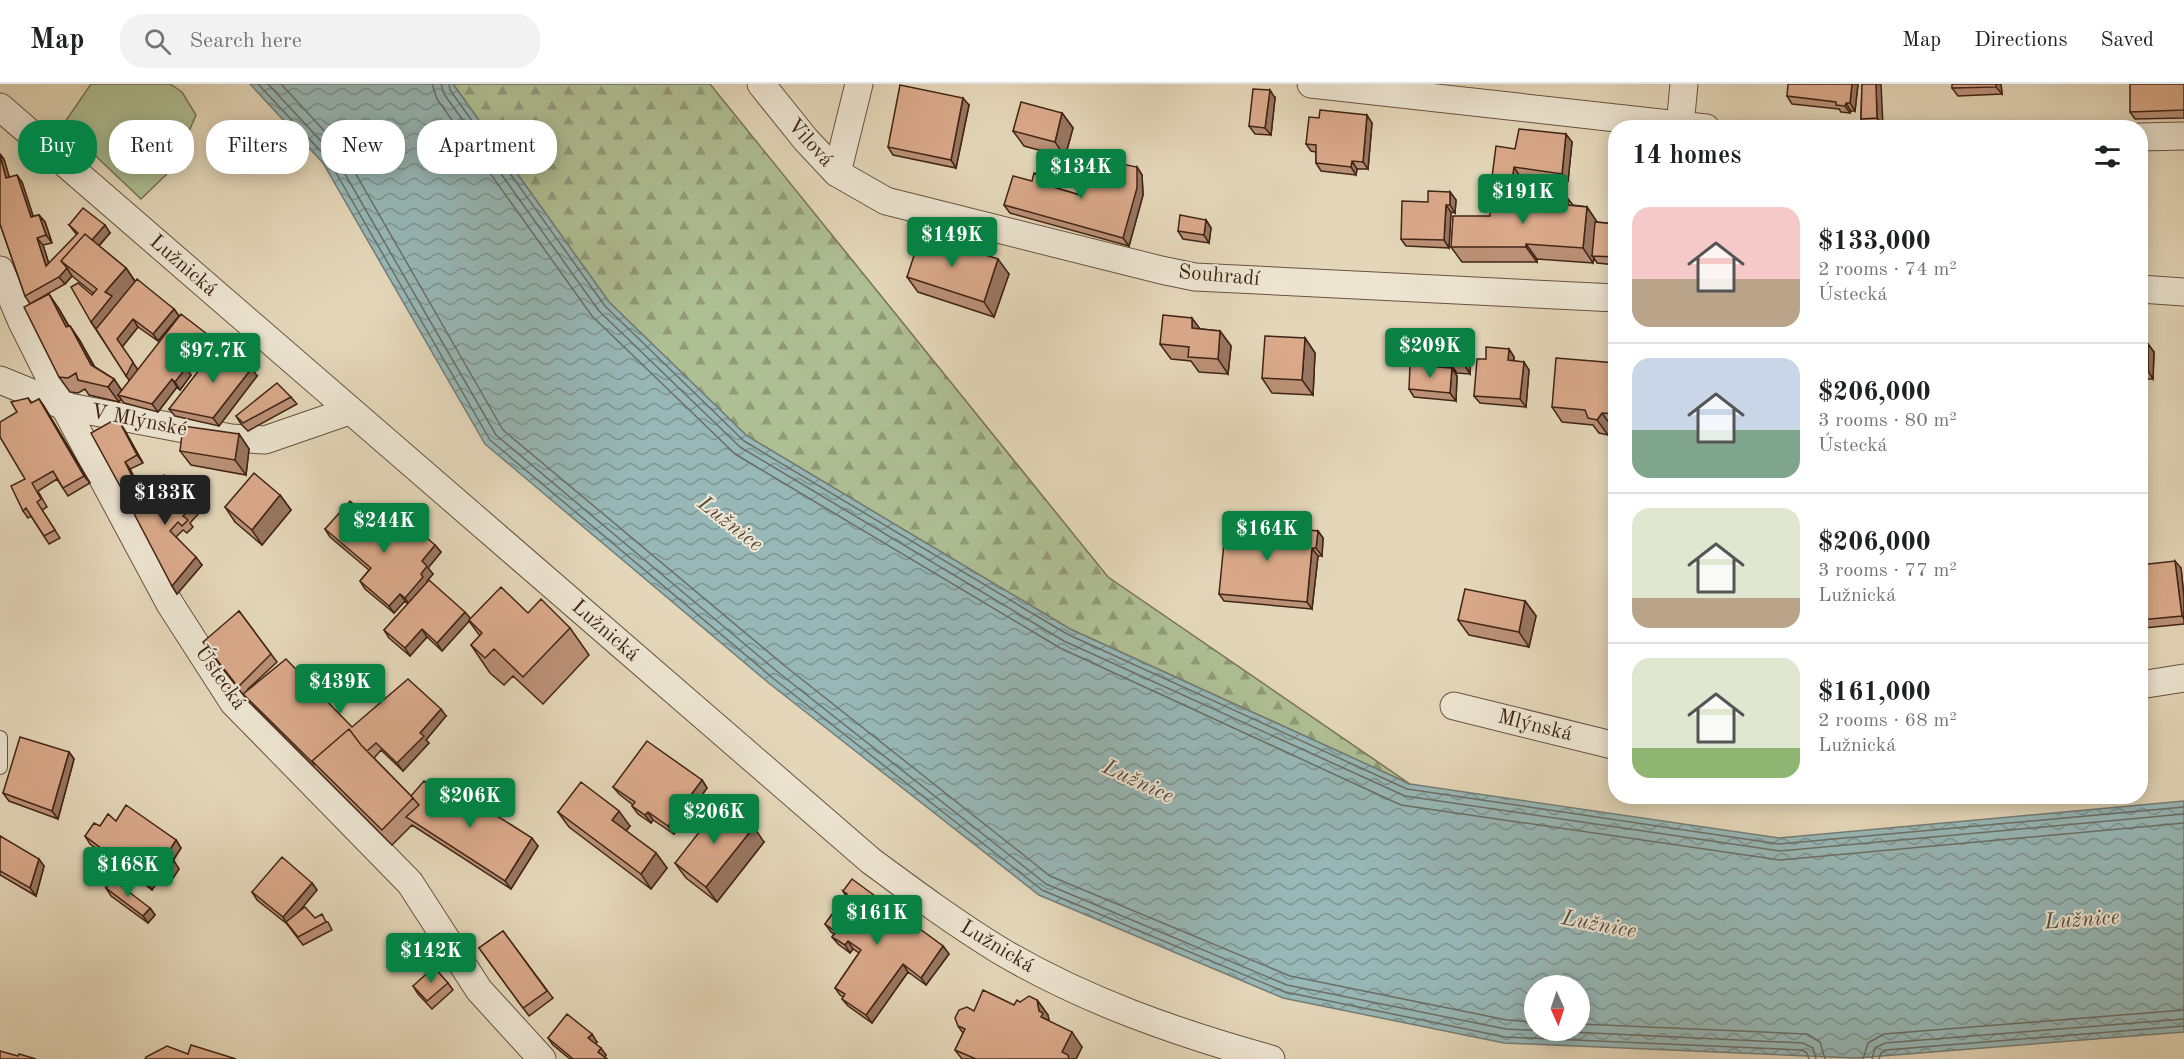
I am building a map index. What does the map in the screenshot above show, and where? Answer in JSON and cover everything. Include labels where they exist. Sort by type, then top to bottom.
[{"type":"street","name":"Vilová","points":[[760,84],[806,140],[837,173]]},
{"type":"street","points":[[837,173],[859,84]]},
{"type":"street","points":[[1311,84],[1631,120]]},
{"type":"street","points":[[1684,84],[1692,120]]},
{"type":"street","name":"Lužnická","points":[[0,107],[871,861],[957,923],[1036,971],[1089,996],[1216,1043],[1271,1059]]},
{"type":"street","points":[[2148,137],[2184,135]]},
{"type":"street","name":"Souhradí","points":[[837,173],[886,201],[1195,277],[1608,298]]},
{"type":"street","name":"Ústecká","points":[[0,270],[22,322],[64,406],[170,604],[233,702],[410,883],[479,990],[542,1059]]},
{"type":"street","points":[[2148,290],[2184,292]]},
{"type":"street","name":"V Mlýnské","points":[[0,380],[64,406],[231,438],[265,440],[349,411]]},
{"type":"street","points":[[2148,684],[2184,678]]},
{"type":"street","name":"Mlýnská","points":[[1454,706],[1608,744]]},
{"type":"lane","points":[[0,738],[0,767]]},
{"type":"green space","points":[[91,84],[170,84],[182,92],[196,115],[194,120],[109,120],[109,169],[97,157],[97,120],[66,120]]},
{"type":"green space","points":[[453,84],[710,84],[1108,577],[1410,784],[1070,629],[747,436],[609,302],[517,174],[557,174],[557,120],[479,120]]},
{"type":"green space","points":[[115,174],[167,174],[141,199]]},
{"type":"water","name":"Lužnice","points":[[250,84],[453,84],[479,120],[417,120],[417,174],[517,174],[609,302],[747,436],[1070,629],[1410,784],[1779,838],[2184,801],[2184,1032],[1856,1058],[1504,1043],[1283,998],[1039,895],[770,684],[485,444],[329,174],[405,174],[405,120],[321,120],[321,161],[309,148],[309,120],[283,120]]},
{"type":"building","points":[[1788,84],[1852,84],[1850,103],[1846,103],[1845,106],[1836,105],[1836,102],[1787,96]]},
{"type":"building","points":[[1862,84],[1876,84],[1877,118],[1861,119]]},
{"type":"building","points":[[1952,84],[1996,84],[1996,87],[1952,88]]},
{"type":"building","points":[[2130,84],[2184,84],[2184,110],[2130,112]]},
{"type":"building","points":[[900,85],[963,98],[951,160],[888,147]]},
{"type":"building","points":[[1253,89],[1270,90],[1265,128],[1249,126]]},
{"type":"building","points":[[1021,102],[1062,113],[1055,142],[1013,131]]},
{"type":"building","points":[[1320,110],[1367,115],[1363,162],[1352,161],[1351,167],[1316,163],[1316,145],[1306,144],[1309,117],[1319,118]]},
{"type":"building","points":[[1519,129],[1566,134],[1562,174],[1514,167],[1512,180],[1492,177],[1496,146],[1515,149]]},
{"type":"building","points":[[0,156],[6,178],[17,175],[31,217],[39,215],[46,235],[37,238],[46,266],[78,233],[69,225],[83,208],[105,225],[92,240],[85,234],[61,261],[67,268],[59,277],[25,296],[0,224]]},
{"type":"building","points":[[1116,163],[1137,167],[1137,188],[1123,238],[1004,205],[1013,176],[1032,181],[1034,173],[1048,178],[1046,185],[1080,195],[1086,173],[1111,180]]},
{"type":"building","points":[[1428,191],[1450,192],[1450,205],[1446,205],[1444,240],[1401,239],[1402,201],[1428,202]]},
{"type":"building","points":[[1490,193],[1509,194],[1508,209],[1530,209],[1531,196],[1568,199],[1568,205],[1587,207],[1583,248],[1526,244],[1526,247],[1451,247],[1453,216],[1490,216]]},
{"type":"building","points":[[1180,215],[1206,220],[1204,235],[1178,231]]},
{"type":"building","points":[[1595,222],[1608,223],[1608,257],[1592,256]]},
{"type":"building","points":[[85,234],[126,268],[105,292],[112,296],[91,322],[71,287],[78,283],[92,295],[97,289],[61,261]]},
{"type":"building","points":[[921,234],[998,259],[984,302],[907,277]]},
{"type":"building","points":[[137,279],[174,309],[153,334],[133,319],[117,339],[133,362],[126,376],[96,329]]},
{"type":"building","points":[[49,294],[66,327],[70,326],[91,365],[114,379],[108,387],[78,380],[76,373],[68,378],[59,377],[24,307]]},
{"type":"building","points":[[181,314],[207,334],[203,338],[207,341],[196,356],[192,353],[182,365],[186,368],[175,382],[172,379],[152,404],[118,395]]},
{"type":"building","points":[[1163,315],[1192,318],[1192,328],[1220,331],[1218,359],[1188,357],[1189,347],[1160,344]]},
{"type":"building","points":[[1265,336],[1305,338],[1302,380],[1262,378]]},
{"type":"building","points":[[220,343],[252,368],[213,418],[169,409]]},
{"type":"building","points":[[1453,343],[1466,344],[1465,366],[1452,366]]},
{"type":"building","points":[[1486,347],[1509,349],[1508,360],[1524,362],[1520,399],[1474,396],[1477,359],[1486,359]]},
{"type":"building","points":[[1556,358],[1608,362],[1608,413],[1602,413],[1597,420],[1588,418],[1585,410],[1552,407]]},
{"type":"building","points":[[1410,365],[1452,368],[1450,393],[1409,389]]},
{"type":"building","points":[[277,383],[291,397],[243,423],[236,416]]},
{"type":"building","points":[[28,398],[31,403],[39,399],[84,476],[63,488],[53,471],[32,483],[41,499],[37,502],[55,530],[44,536],[26,508],[23,511],[11,486],[25,479],[0,437],[0,422],[17,412],[11,402]]},
{"type":"building","points":[[114,420],[119,421],[137,455],[125,462],[139,490],[126,497],[91,433]]},
{"type":"building","points":[[183,426],[239,434],[235,460],[180,451]]},
{"type":"building","points":[[254,473],[280,495],[252,530],[225,507]]},
{"type":"building","points":[[164,475],[194,505],[183,516],[188,520],[182,526],[178,522],[170,531],[196,557],[172,586],[130,506]]},
{"type":"building","points":[[350,501],[364,514],[359,521],[386,545],[407,520],[435,545],[422,561],[427,566],[421,574],[423,577],[405,598],[400,594],[389,606],[360,581],[371,568],[325,529]]},
{"type":"building","points":[[1226,522],[1318,531],[1316,548],[1312,548],[1307,602],[1219,594]]},
{"type":"building","points":[[2175,561],[2182,616],[2148,619],[2148,564]]},
{"type":"building","points":[[429,580],[465,612],[437,643],[422,629],[405,648],[384,630]]},
{"type":"building","points":[[501,587],[528,613],[541,599],[570,628],[523,677],[494,649],[485,658],[471,645],[482,633],[469,620]]},
{"type":"building","points":[[1465,589],[1525,601],[1519,632],[1458,620]]},
{"type":"building","points":[[239,611],[271,654],[238,687],[203,642]]},
{"type":"building","points":[[286,659],[352,727],[408,679],[441,709],[420,733],[424,736],[397,763],[376,743],[367,751],[349,729],[312,761],[315,765],[243,694]]},
{"type":"building","points":[[349,729],[361,745],[413,798],[382,830],[312,761]]},
{"type":"building","points":[[20,737],[69,752],[52,811],[3,793]]},
{"type":"building","points":[[647,741],[702,780],[668,826],[648,812],[645,815],[632,806],[635,802],[613,787]]},
{"type":"building","points":[[424,781],[453,799],[458,791],[532,838],[505,881],[406,817],[419,805],[411,796]]},
{"type":"building","points":[[581,782],[619,811],[612,820],[656,853],[641,874],[558,812]]},
{"type":"building","points":[[722,803],[754,827],[706,887],[675,863]]},
{"type":"building","points":[[126,805],[176,840],[166,856],[174,861],[165,873],[157,868],[147,883],[85,836],[94,823],[100,826],[108,814],[116,821]]},
{"type":"building","points":[[0,836],[39,859],[30,888],[0,871]]},
{"type":"building","points":[[282,857],[312,883],[283,917],[252,892]]},
{"type":"building","points":[[112,879],[150,908],[143,916],[106,888]]},
{"type":"building","points":[[852,879],[943,946],[921,978],[903,964],[866,1015],[842,999],[845,994],[835,988],[861,950],[848,941],[845,945],[832,937],[836,932],[825,924],[847,894],[843,891]]},
{"type":"building","points":[[305,907],[315,918],[322,914],[326,922],[298,937],[286,922]]},
{"type":"building","points":[[503,931],[547,991],[523,1008],[479,948]]},
{"type":"building","points":[[434,967],[448,983],[427,1001],[413,986]]},
{"type":"building","points":[[983,990],[1014,1005],[1017,1000],[1020,1002],[1029,996],[1037,1000],[1039,1011],[1043,1013],[1041,1017],[1072,1032],[1062,1052],[1068,1055],[1069,1059],[976,1059],[955,1050],[965,1029],[958,1026],[955,1018],[959,1010],[967,1007],[974,1011]]},
{"type":"building","points":[[567,1014],[592,1034],[588,1038],[601,1048],[598,1052],[607,1059],[571,1059],[548,1038]]},
{"type":"building","points":[[191,1045],[236,1059],[145,1059],[167,1046],[188,1054]]},
{"type":"building","points":[[0,1051],[18,1056],[19,1054],[36,1059],[0,1059]]}]
